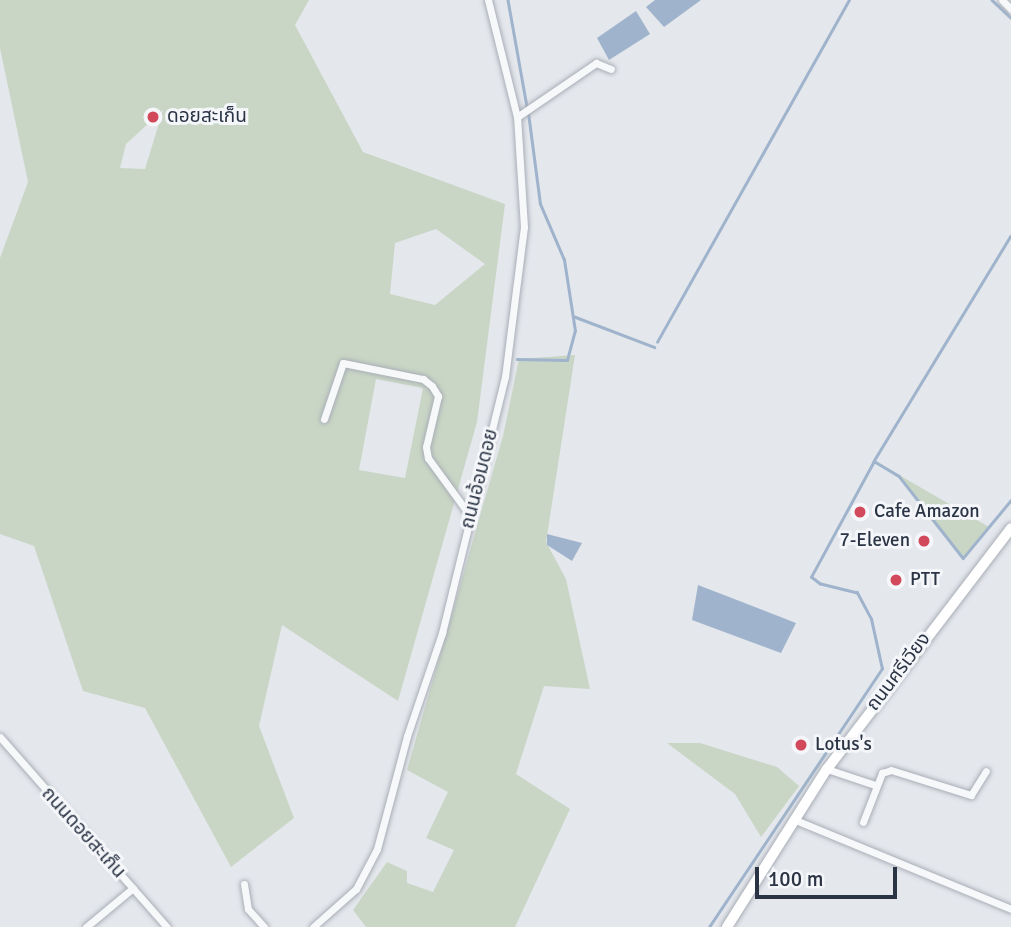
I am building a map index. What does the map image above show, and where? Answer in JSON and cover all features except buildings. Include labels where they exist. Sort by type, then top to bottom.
[{"type":"main road","name":"ถนนศรีเวียง","points":[[727,927],[793,818],[1011,528]]},
{"type":"street","name":"ถนนอ้อมดอย","points":[[313,927],[356,889],[377,849],[407,736],[442,633],[506,377],[522,240],[517,117],[488,0]]},
{"type":"street","points":[[1002,0],[1011,9]]},
{"type":"street","points":[[517,117],[596,63],[611,69]]},
{"type":"street","points":[[324,419],[343,363],[422,379],[432,386],[438,396],[426,446],[428,457],[471,517]]},
{"type":"street","name":"ถนนดอยสะเก็น","points":[[0,737],[167,927]]},
{"type":"street","points":[[828,769],[875,785]]},
{"type":"street","points":[[863,822],[875,785],[882,773],[891,770],[971,795],[986,771]]},
{"type":"street","points":[[793,818],[1011,909]]},
{"type":"street","points":[[244,884],[248,909],[264,927]]},
{"type":"street","points":[[86,927],[133,888]]},
{"type":"green space","points":[[0,0],[309,0],[295,25],[363,152],[505,204],[477,422],[398,701],[282,625],[259,726],[294,818],[231,867],[145,708],[83,691],[34,546],[0,534],[0,258],[28,182],[0,48]],"holes":[[[163,110],[145,169],[120,168],[126,144]],[[436,229],[485,264],[435,305],[390,294],[395,243]],[[376,379],[423,388],[405,478],[359,470]]]},
{"type":"green space","points":[[575,355],[546,542],[566,579],[590,689],[544,686],[516,774],[570,809],[515,927],[366,927],[353,910],[387,862],[407,871],[407,883],[433,892],[454,850],[426,838],[448,792],[407,770],[503,436],[519,359]]},
{"type":"green space","points":[[899,475],[989,527],[963,558],[934,524]]},
{"type":"green space","points":[[667,743],[700,743],[777,767],[799,786],[761,837],[735,794]]},
{"type":"water","points":[[655,0],[701,0],[664,27],[646,7]]},
{"type":"water","points":[[636,11],[650,34],[609,60],[597,38]]},
{"type":"water","points":[[547,534],[582,543],[572,561],[547,545]]},
{"type":"water","points":[[698,585],[796,623],[781,653],[692,620]]},
{"type":"waterway","points":[[508,0],[527,107]]},
{"type":"waterway","points":[[657,342],[849,0]]},
{"type":"waterway","points":[[992,0],[1011,18]]},
{"type":"waterway","points":[[517,359],[567,360],[575,331],[564,260],[540,204],[528,113]]},
{"type":"waterway","points":[[1011,236],[874,461],[899,476],[963,558],[1011,500]]},
{"type":"waterway","points":[[573,316],[654,347]]},
{"type":"waterway","points":[[709,927],[882,669],[871,619],[857,593],[820,584],[811,577],[874,461]]},
{"type":"place","name":"ดอยสะเก็น","points":[[153,117]]},
{"type":"place","name":"Cafe Amazon","points":[[860,512]]},
{"type":"place","name":"7-Eleven","points":[[924,541]]},
{"type":"place","name":"PTT","points":[[896,580]]},
{"type":"place","name":"Lotus's","points":[[801,745]]}]
